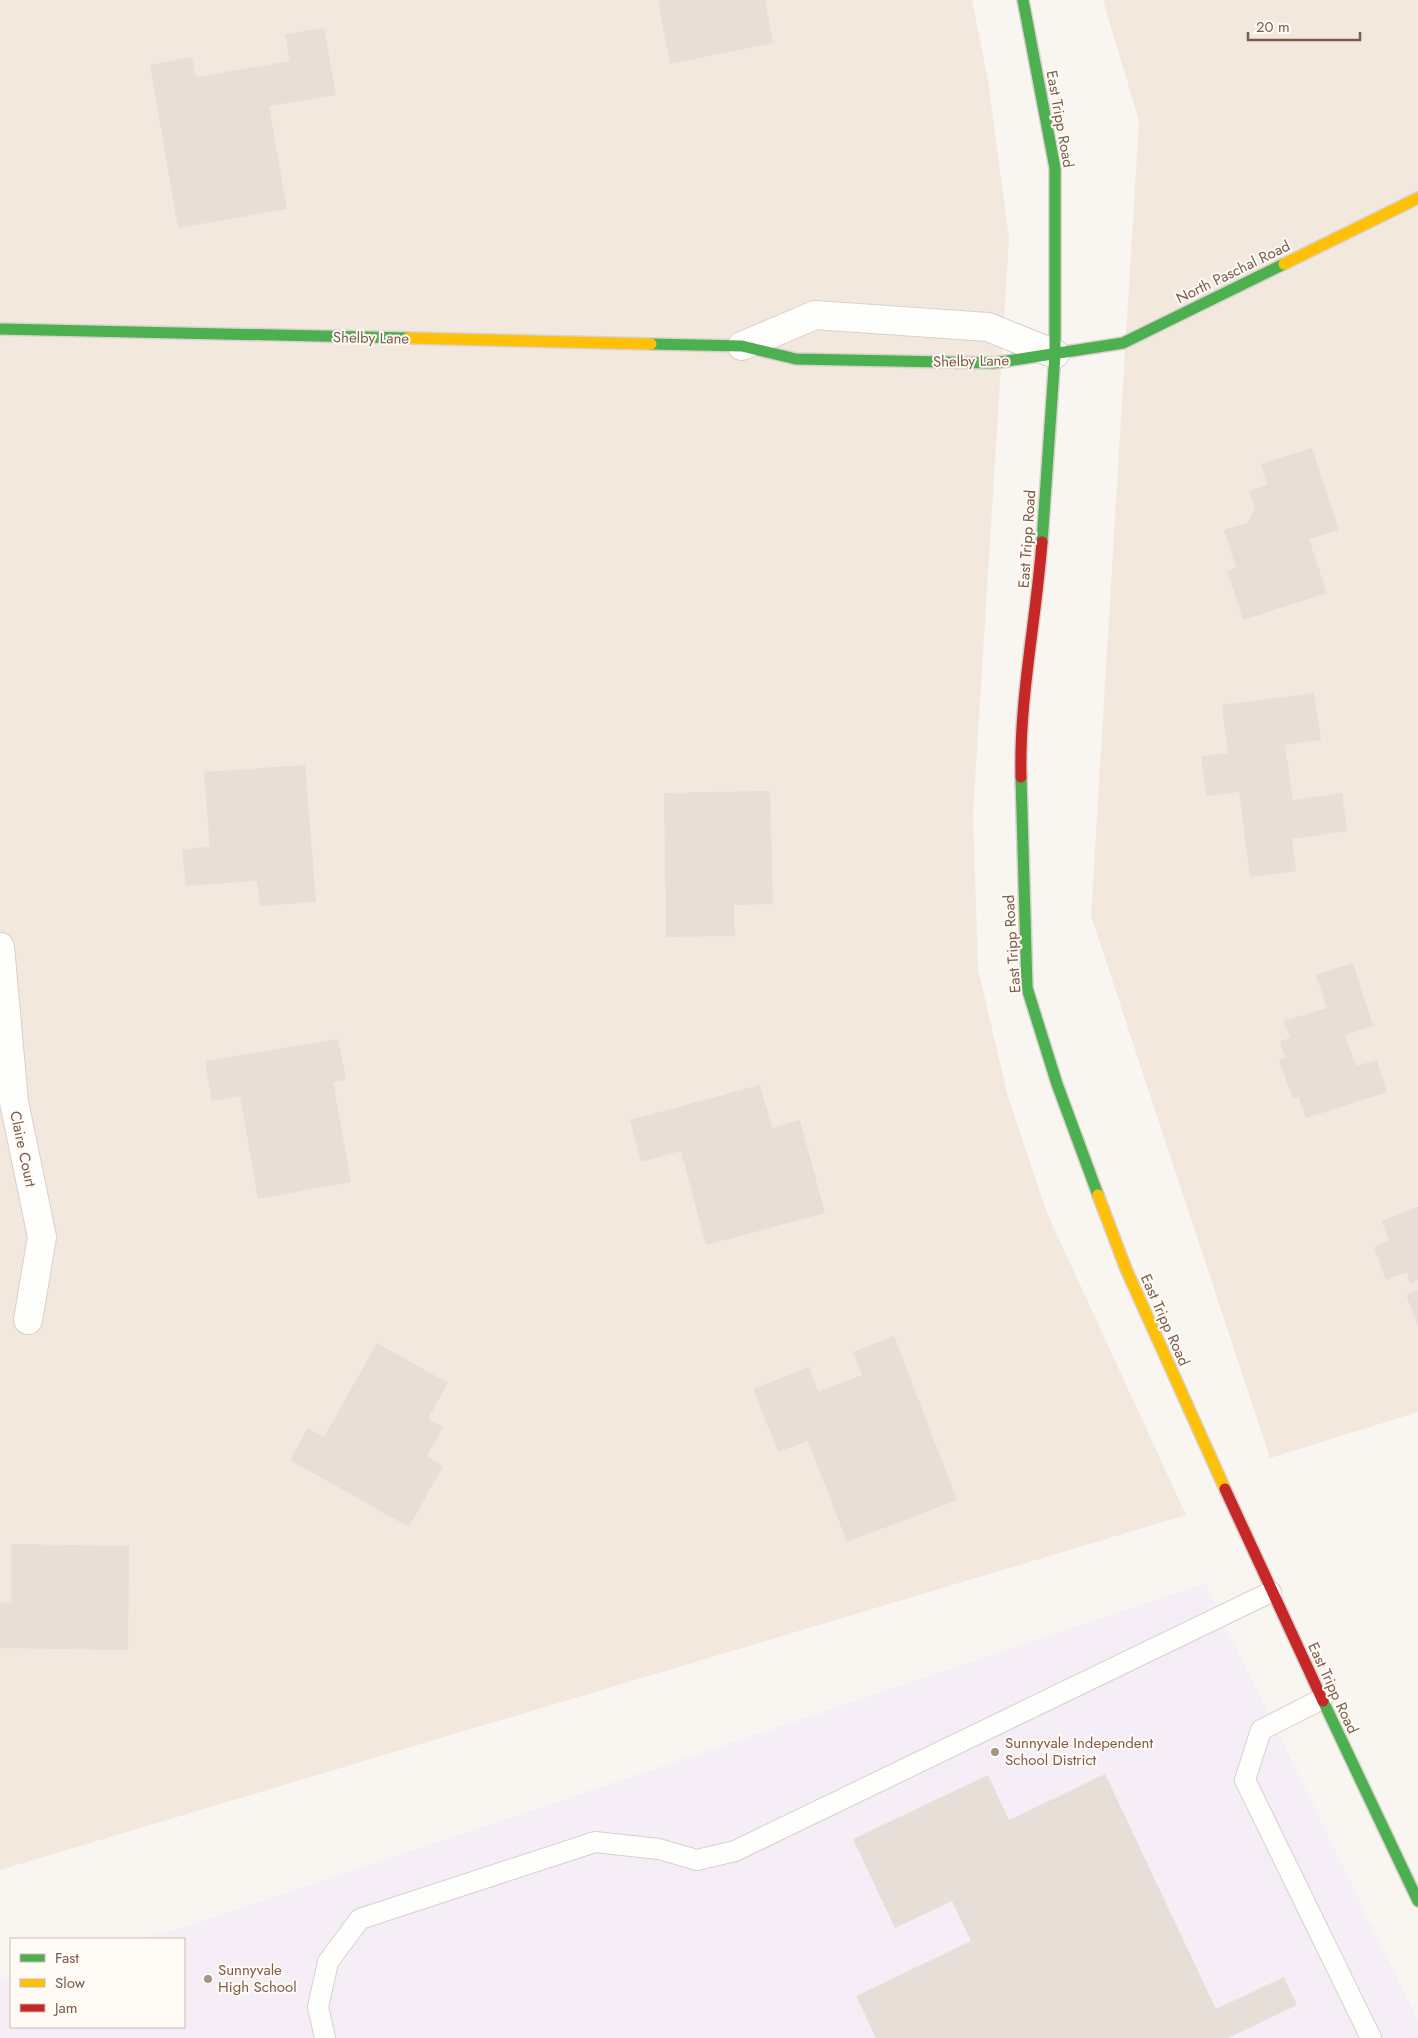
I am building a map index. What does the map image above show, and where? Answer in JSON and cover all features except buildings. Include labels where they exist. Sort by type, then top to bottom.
[{"type":"street","name":"East Tripp Road","points":[[1023,0],[1055,168],[1055,354],[1039,579],[1020,736],[1027,988],[1057,1084],[1126,1268],[1271,1592],[1418,1900]]},
{"type":"street","name":"North Paschal Road","points":[[1055,354],[1122,342],[1418,198]]},
{"type":"street","name":"Shelby Lane","points":[[742,346],[815,316],[988,326],[1055,354]]},
{"type":"street","name":"Shelby Lane","points":[[0,329],[742,346],[806,360],[994,363],[1055,354]]},
{"type":"street","name":"Claire Court","points":[[0,947],[14,1102],[42,1237],[28,1320]]},
{"type":"lane","points":[[325,2038],[318,2007],[328,1962],[360,1919],[595,1842],[659,1849],[697,1860],[735,1851],[1271,1592]]},
{"type":"lane","points":[[1322,1699],[1261,1730],[1245,1780],[1371,2038]]},
{"type":"shaded area","points":[[0,0],[972,0],[988,80],[1009,239],[973,813],[978,969],[1008,1097],[1047,1213],[1186,1515],[0,1870]]},
{"type":"shaded area","points":[[1103,0],[1418,0],[1418,1412],[1270,1458],[1091,916],[1139,121]]},
{"type":"shaded area","name":"Sunnyvale Independent School District","points":[[1205,1583],[1418,2020],[1418,2038],[0,2038],[0,1981],[10,1977],[10,2028],[185,2028],[185,1938],[144,1938],[200,1922]]},
{"type":"traffic: fast","points":[[1023,0],[1055,168],[1055,354],[1042,542]]},
{"type":"traffic: fast","points":[[651,344],[742,346],[796,359],[994,363],[1123,343],[1284,264]]},
{"type":"traffic: fast","points":[[0,329],[408,338]]},
{"type":"traffic: fast","points":[[1021,777],[1027,988],[1057,1084],[1098,1195]]},
{"type":"traffic: fast","points":[[1323,1701],[1418,1901]]},
{"type":"traffic: slow","points":[[1284,264],[1418,198]]},
{"type":"traffic: slow","points":[[408,338],[651,344]]},
{"type":"traffic: slow","points":[[1098,1195],[1126,1269],[1225,1489]]},
{"type":"traffic: jam","points":[[1021,777],[1025,689],[1042,542]]},
{"type":"traffic: jam","points":[[1225,1489],[1323,1701]]},
{"type":"place","name":"Sunnyvale Independent School District","points":[[995,1752]]},
{"type":"place","name":"Sunnyvale High School","points":[[208,1979]]}]
